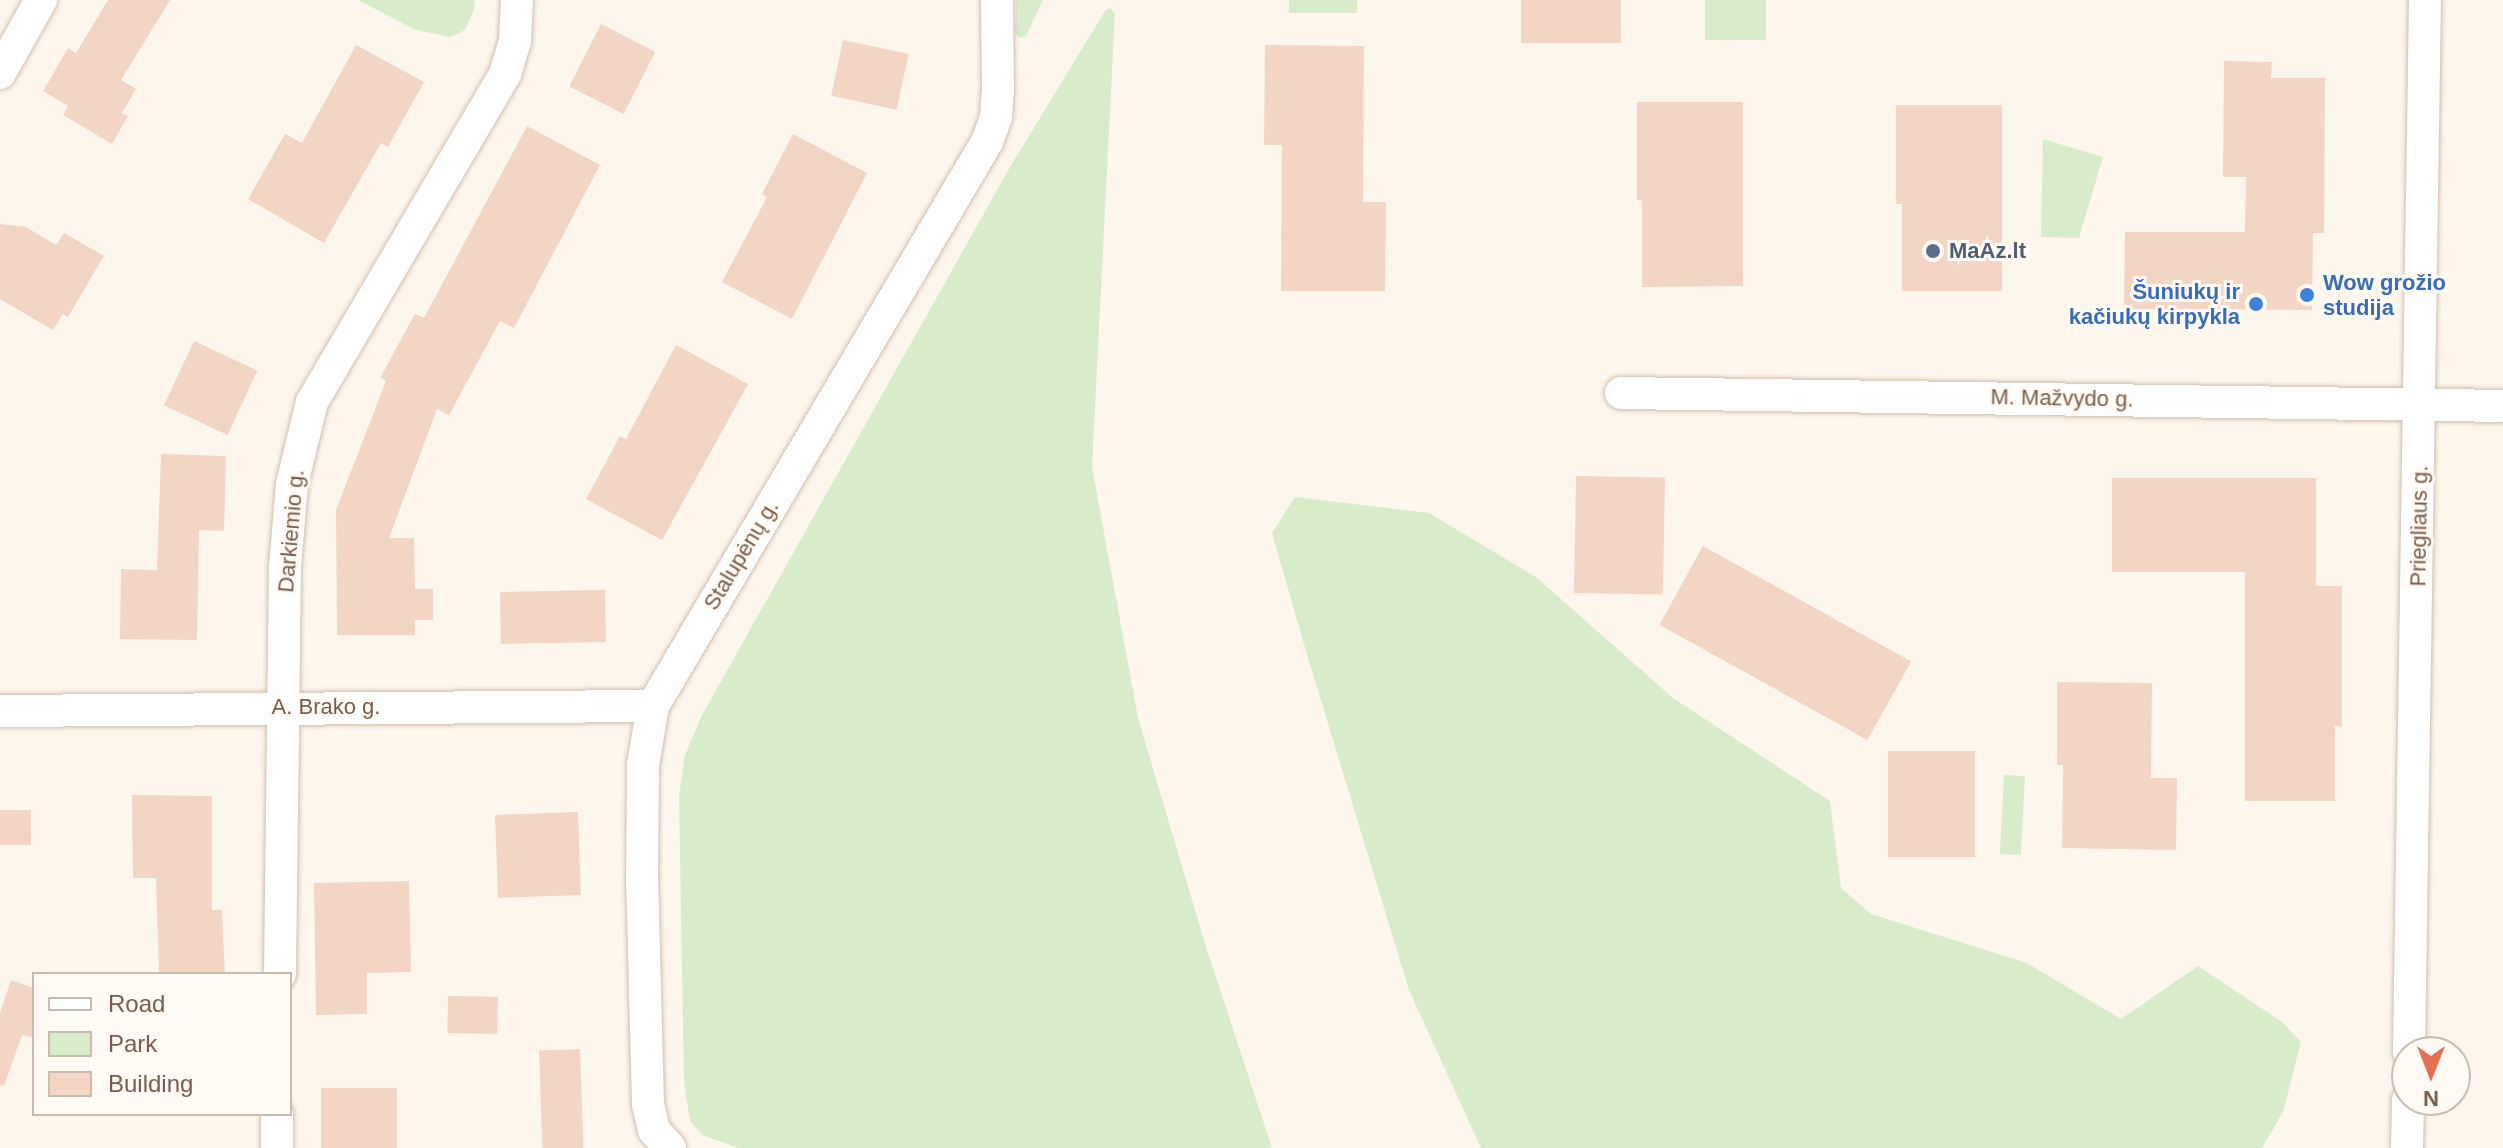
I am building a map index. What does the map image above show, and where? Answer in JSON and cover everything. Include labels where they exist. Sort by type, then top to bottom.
[{"type":"street","points":[[0,73],[41,0]]},
{"type":"street","name":"Darkiemio g.","points":[[280,972],[285,567],[292,484],[312,402],[505,74],[515,41],[517,0]]},
{"type":"street","name":"Stalupėnų g.","points":[[670,1148],[654,1130],[648,1104],[642,795],[643,765],[653,706],[987,142],[996,117],[998,91],[997,0]]},
{"type":"street","name":"Priegliaus g.","points":[[2409,1036],[2425,0]]},
{"type":"street","name":"M. Mažvydo g.","points":[[1621,393],[2503,406]]},
{"type":"street","name":"A. Brako g.","points":[[0,711],[653,706]]},
{"type":"street","points":[[277,1116],[277,1148]]},
{"type":"street","points":[[2407,1148],[2408,1116]]},
{"type":"green space","points":[[358,0],[474,0],[475,7],[465,30],[450,37],[416,30]]},
{"type":"green space","points":[[1016,0],[1043,0],[1026,36],[1019,38],[1015,32]]},
{"type":"green space","points":[[1289,0],[1357,0],[1357,13],[1289,13]]},
{"type":"green space","points":[[1705,0],[1766,0],[1766,40],[1705,40]]},
{"type":"green space","points":[[1110,8],[1115,13],[1092,467],[1138,718],[1206,947],[1272,1148],[739,1148],[702,1135],[690,1121],[684,1082],[679,796],[685,755],[701,717],[1010,167],[1105,11]]},
{"type":"green space","points":[[2043,139],[2103,157],[2079,238],[2041,237]]},
{"type":"green space","points":[[1295,497],[1429,513],[1536,577],[1673,698],[1830,801],[1841,888],[1871,914],[2027,963],[2121,1019],[2198,966],[2282,1022],[2301,1042],[2283,1112],[2262,1148],[1481,1148],[1409,990],[1272,533]]},
{"type":"green space","points":[[2004,775],[2025,776],[2021,855],[2000,854]]},
{"type":"building","points":[[108,0],[170,0],[121,80],[136,89],[122,113],[128,116],[112,144],[63,115],[68,106],[43,91],[68,48],[76,53]]},
{"type":"building","points":[[1521,0],[1621,0],[1621,43],[1521,43]]},
{"type":"building","points":[[601,24],[655,52],[624,114],[569,86]]},
{"type":"building","points":[[843,40],[909,54],[897,110],[831,96]]},
{"type":"building","points":[[356,45],[424,82],[388,147],[381,143],[324,243],[248,199],[285,134],[302,143]]},
{"type":"building","points":[[1265,45],[1364,46],[1363,202],[1386,202],[1385,291],[1281,291],[1282,145],[1264,145]]},
{"type":"building","points":[[2224,61],[2272,62],[2271,78],[2325,78],[2324,233],[2313,233],[2312,310],[2124,309],[2125,232],[2245,232],[2246,177],[2223,177]]},
{"type":"building","points":[[1637,102],[1743,102],[1743,286],[1642,287],[1642,200],[1637,200]]},
{"type":"building","points":[[1896,105],[2002,105],[2002,291],[1902,291],[1902,204],[1896,204]]},
{"type":"building","points":[[527,126],[600,165],[514,328],[500,321],[449,415],[437,409],[389,538],[414,538],[415,589],[433,589],[433,620],[415,620],[415,635],[337,635],[336,510],[386,381],[380,378],[415,314],[424,318]]},
{"type":"building","points":[[793,134],[867,173],[792,319],[722,282],[767,197],[762,194]]},
{"type":"building","points":[[0,224],[26,227],[56,245],[64,233],[104,256],[68,317],[63,314],[53,330],[0,299]]},
{"type":"building","points":[[194,341],[257,371],[227,435],[164,405]]},
{"type":"building","points":[[676,345],[748,384],[662,540],[586,499],[620,436],[626,439]]},
{"type":"building","points":[[161,454],[226,456],[224,531],[199,530],[197,640],[120,639],[121,569],[157,570]]},
{"type":"building","points":[[1576,476],[1665,478],[1663,595],[1574,593]]},
{"type":"building","points":[[2112,478],[2316,478],[2316,586],[2342,586],[2342,727],[2335,726],[2335,801],[2245,801],[2245,572],[2112,572]]},
{"type":"building","points":[[1703,546],[1911,661],[1868,740],[1659,625]]},
{"type":"building","points":[[605,590],[606,642],[501,644],[500,592]]},
{"type":"building","points":[[2057,682],[2152,683],[2151,778],[2177,778],[2176,850],[2062,848],[2063,765],[2057,765]]},
{"type":"building","points":[[1888,751],[1975,751],[1975,857],[1888,857]]},
{"type":"building","points":[[132,795],[212,796],[212,910],[222,910],[225,972],[159,972],[156,878],[133,878]]},
{"type":"building","points":[[0,810],[31,810],[31,845],[0,845]]},
{"type":"building","points":[[578,812],[581,895],[498,898],[495,815]]},
{"type":"building","points":[[409,881],[411,972],[367,973],[367,1014],[316,1015],[314,883]]},
{"type":"building","points":[[11,980],[32,987],[32,1038],[22,1035],[4,1086],[0,1085],[0,1013]]},
{"type":"building","points":[[448,996],[498,997],[497,1034],[447,1033]]},
{"type":"building","points":[[580,1049],[583,1148],[542,1148],[539,1050]]},
{"type":"building","points":[[321,1088],[397,1088],[397,1148],[321,1148]]},
{"type":"place","name":"MaAz.lt","points":[[1933,251]]},
{"type":"place","name":"Wow grožio studija","points":[[2307,295]]},
{"type":"place","name":"Šuniukų ir kačiukų kirpykla","points":[[2256,304]]}]
